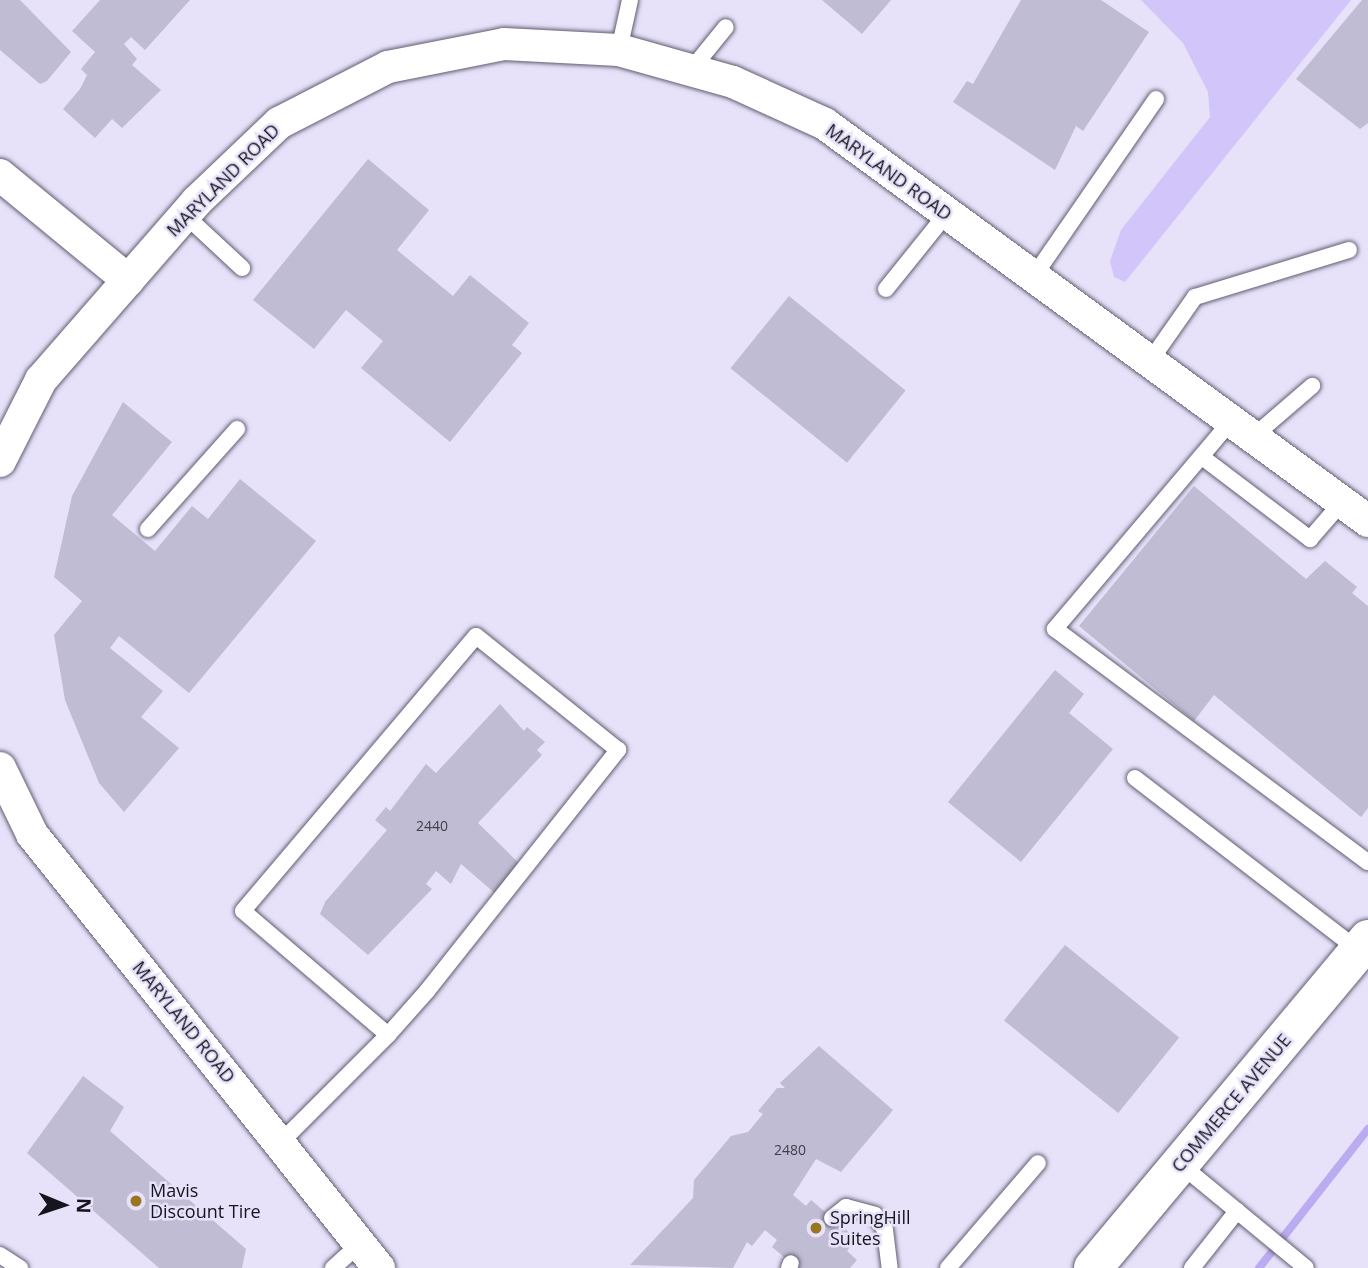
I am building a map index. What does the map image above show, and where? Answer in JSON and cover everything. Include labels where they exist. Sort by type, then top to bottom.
[{"type":"street","name":"MARYLAND ROAD","points":[[0,461],[41,380],[185,215],[279,123],[388,66],[503,44],[619,50],[691,70],[825,124],[1368,521]]},
{"type":"street","points":[[0,175],[128,280]]},
{"type":"street","name":"MARYLAND ROAD","points":[[1,775],[32,834],[370,1256]]},
{"type":"street","name":"COMMERCE AVENUE","points":[[1093,1268],[1363,945]]},
{"type":"lane","points":[[619,50],[630,0]]},
{"type":"lane","points":[[691,70],[726,27]]},
{"type":"lane","points":[[1034,276],[1157,99]]},
{"type":"lane","points":[[886,289],[947,213]]},
{"type":"lane","points":[[185,215],[242,268]]},
{"type":"lane","points":[[1150,360],[1195,298],[1349,250]]},
{"type":"lane","points":[[1312,386],[1243,428],[1202,457],[1055,629],[1368,862]]},
{"type":"lane","points":[[148,529],[237,429]]},
{"type":"lane","points":[[1202,457],[1310,538],[1342,502]]},
{"type":"lane","points":[[280,1143],[388,1035],[618,750],[476,636],[243,911],[388,1035]]},
{"type":"lane","points":[[1135,778],[1363,945]]},
{"type":"lane","points":[[948,1268],[1038,1163]]},
{"type":"lane","points":[[1180,1164],[1306,1268]]},
{"type":"lane","points":[[832,1218],[846,1207],[875,1215],[885,1230],[890,1268]]},
{"type":"lane","points":[[1192,1268],[1243,1216]]},
{"type":"lane","points":[[0,1255],[20,1268]]},
{"type":"lane","points":[[333,1268],[370,1256]]},
{"type":"shaded area","points":[[1141,0],[1351,0],[1125,282],[1114,277],[1110,261],[1121,230],[1210,117],[1208,92],[1183,43]]},
{"type":"building","points":[[0,0],[20,0],[71,52],[47,81],[40,84],[0,50]]},
{"type":"building","points":[[100,0],[190,0],[145,50],[131,37],[124,44],[137,59],[132,65],[161,90],[122,128],[112,119],[95,138],[63,109],[80,89],[87,75],[81,69],[95,52],[72,31]]},
{"type":"building","points":[[822,0],[891,0],[862,34]]},
{"type":"building","points":[[1021,0],[1101,0],[1149,32],[1083,131],[1076,126],[1055,170],[953,102],[967,81],[973,84]]},
{"type":"building","points":[[1362,0],[1368,0],[1368,123],[1360,129],[1296,79]]},
{"type":"building","points":[[368,159],[429,210],[397,250],[453,296],[470,275],[529,323],[512,345],[522,353],[450,442],[361,368],[383,341],[346,310],[314,349],[253,300]]},
{"type":"building","points":[[789,296],[906,390],[847,463],[730,368]]},
{"type":"building","points":[[123,402],[172,442],[112,515],[155,551],[192,506],[208,519],[240,479],[316,541],[189,693],[119,636],[110,648],[163,691],[141,717],[179,748],[124,812],[99,783],[65,700],[54,635],[82,601],[54,577],[72,496]]},
{"type":"building","points":[[1194,486],[1306,579],[1325,561],[1357,587],[1352,593],[1368,606],[1368,808],[1361,817],[1214,695],[1194,721],[1079,626]]},
{"type":"building","points":[[1055,670],[1084,694],[1069,713],[1113,749],[1021,862],[948,802]]},
{"type":"building","points":[[500,704],[524,731],[527,727],[545,742],[537,750],[542,755],[478,823],[529,873],[505,902],[461,864],[451,884],[436,871],[426,884],[432,889],[368,955],[320,914],[325,902],[387,830],[375,820],[386,807],[390,811],[426,764],[436,773]]},
{"type":"building","points":[[1065,945],[1179,1038],[1118,1113],[1004,1020]]},
{"type":"building","points":[[819,1046],[893,1110],[841,1172],[816,1159],[793,1195],[806,1206],[811,1200],[857,1239],[847,1251],[857,1260],[850,1268],[797,1268],[772,1247],[777,1240],[765,1230],[752,1246],[747,1242],[733,1268],[630,1265],[693,1198],[694,1180],[731,1136],[748,1132],[763,1114],[758,1111],[777,1088],[785,1088],[780,1083]]},
{"type":"building","name":"Mavis Discount Tire","points":[[83,1076],[124,1107],[110,1131],[246,1249],[242,1268],[159,1268],[27,1153]]},
{"type":"waterway","points":[[1259,1268],[1368,1129]]},
{"type":"place","name":"Mavis Discount Tire","points":[[136,1201]]},
{"type":"place","name":"SpringHill Suites","points":[[816,1228]]}]
